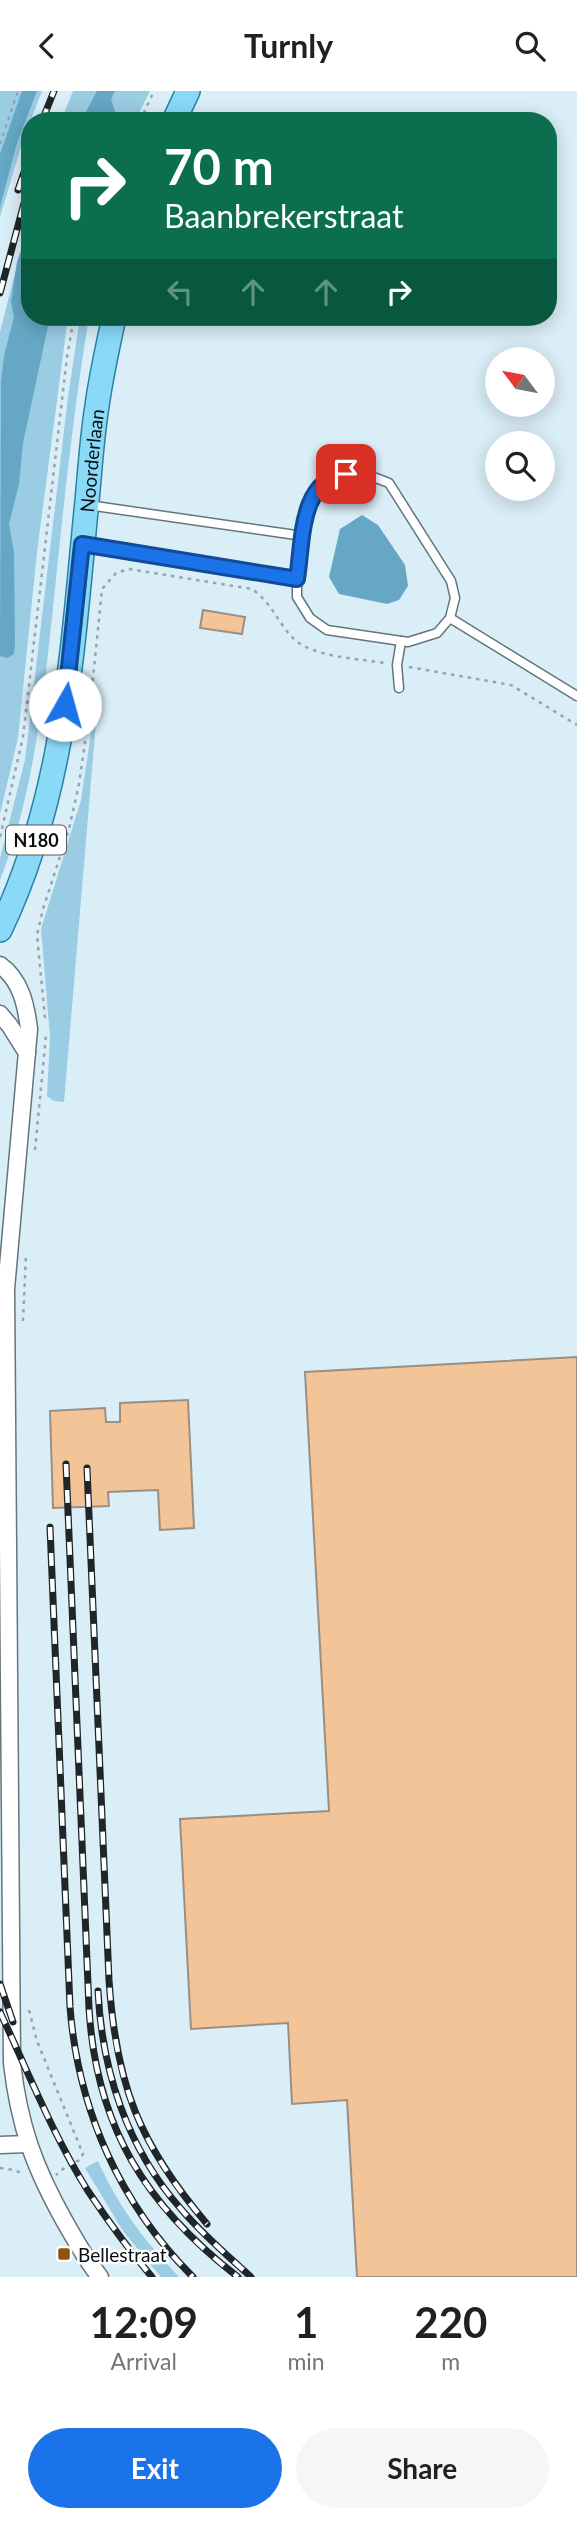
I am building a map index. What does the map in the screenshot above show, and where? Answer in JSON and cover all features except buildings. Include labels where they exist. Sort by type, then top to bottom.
[{"type":"main road","points":[[178,112],[188,91]]},
{"type":"main road","name":"Noorderlaan","points":[[0,930],[19,887],[44,814],[52,781],[65,705],[96,407],[112,326]]},
{"type":"street","points":[[0,965],[13,977],[24,1002],[29,1029],[8,1249],[6,1326],[11,2025],[16,2091],[28,2144],[42,2181],[100,2277]]},
{"type":"street","points":[[0,1014],[27,1053]]},
{"type":"street","points":[[0,2145],[28,2144]]},
{"type":"lane","points":[[360,472],[389,483],[451,581],[455,598],[450,618],[437,633],[408,642],[327,630],[310,618],[297,597],[303,536],[310,501],[317,488],[331,476],[360,472]]},
{"type":"lane","points":[[86,504],[303,536]]},
{"type":"lane","points":[[82,544],[297,579]]},
{"type":"lane","points":[[450,618],[577,696]]},
{"type":"lane","points":[[399,688],[397,665],[401,641]]},
{"type":"path","points":[[0,144],[18,91]]},
{"type":"path","points":[[144,112],[154,91]]},
{"type":"path","points":[[0,837],[16,772],[27,702],[67,357],[73,326]]},
{"type":"path","points":[[35,1150],[46,1045],[37,935],[77,795],[88,735],[102,589],[116,573],[129,569],[252,589],[266,599],[296,641],[314,651],[511,685],[577,725]]},
{"type":"path","points":[[27,702],[90,708]]},
{"type":"path","points":[[23,1332],[26,1253]]},
{"type":"path","points":[[0,2168],[19,2171],[32,2186],[80,2160],[83,2154],[37,2041],[28,2009]]},
{"type":"shaded area","points":[[0,91],[42,91],[34,112],[21,112],[21,147],[0,217]]},
{"type":"shaded area","points":[[22,91],[37,91],[29,112],[21,112],[21,133],[0,207],[0,154]]},
{"type":"shaded area","points":[[73,91],[150,91],[140,112],[65,112]]},
{"type":"shaded area","points":[[97,91],[115,91],[111,99],[115,112],[86,112]]},
{"type":"shaded area","points":[[21,249],[21,326],[67,326],[37,552],[18,738],[0,814],[0,332]]},
{"type":"shaded area","points":[[21,251],[21,326],[48,326],[9,524],[14,552],[15,643],[14,654],[7,658],[0,656],[1,382],[4,356],[14,317],[11,302]]},
{"type":"shaded area","points":[[79,326],[88,326],[36,746],[21,814],[0,880],[0,858],[25,760]]},
{"type":"shaded area","points":[[362,515],[378,525],[405,565],[408,586],[399,600],[387,604],[339,594],[329,577],[340,529]]},
{"type":"shaded area","points":[[97,710],[64,1102],[54,1101],[47,1096],[50,1037],[41,929],[81,800],[94,713]]},
{"type":"shaded area","points":[[98,2161],[133,2223],[179,2277],[161,2277],[123,2231],[85,2168]]},
{"type":"railway","points":[[46,112],[54,91]]},
{"type":"railway","points":[[18,190],[21,181]]},
{"type":"railway","points":[[0,293],[21,215]]},
{"type":"railway","points":[[66,1464],[89,2008],[102,2090],[115,2127],[152,2192],[205,2250],[238,2277]]},
{"type":"railway","points":[[87,1468],[112,2017],[125,2082],[135,2111],[164,2167],[207,2224]]},
{"type":"railway","points":[[50,1527],[70,2007],[82,2082],[93,2118],[124,2187],[144,2219],[193,2277]]},
{"type":"railway","points":[[0,1984],[13,2022]]},
{"type":"railway","points":[[98,1991],[105,2050],[112,2079],[132,2134],[162,2185],[189,2218],[251,2277]]},
{"type":"railway","points":[[0,2012],[75,2170],[111,2224],[152,2277]]},
{"type":"place","name":"Bellestraat","points":[[64,2254]]},
{"type":"route","points":[[65,705],[82,544],[297,579],[310,501],[317,488],[331,476],[346,474]]}]
